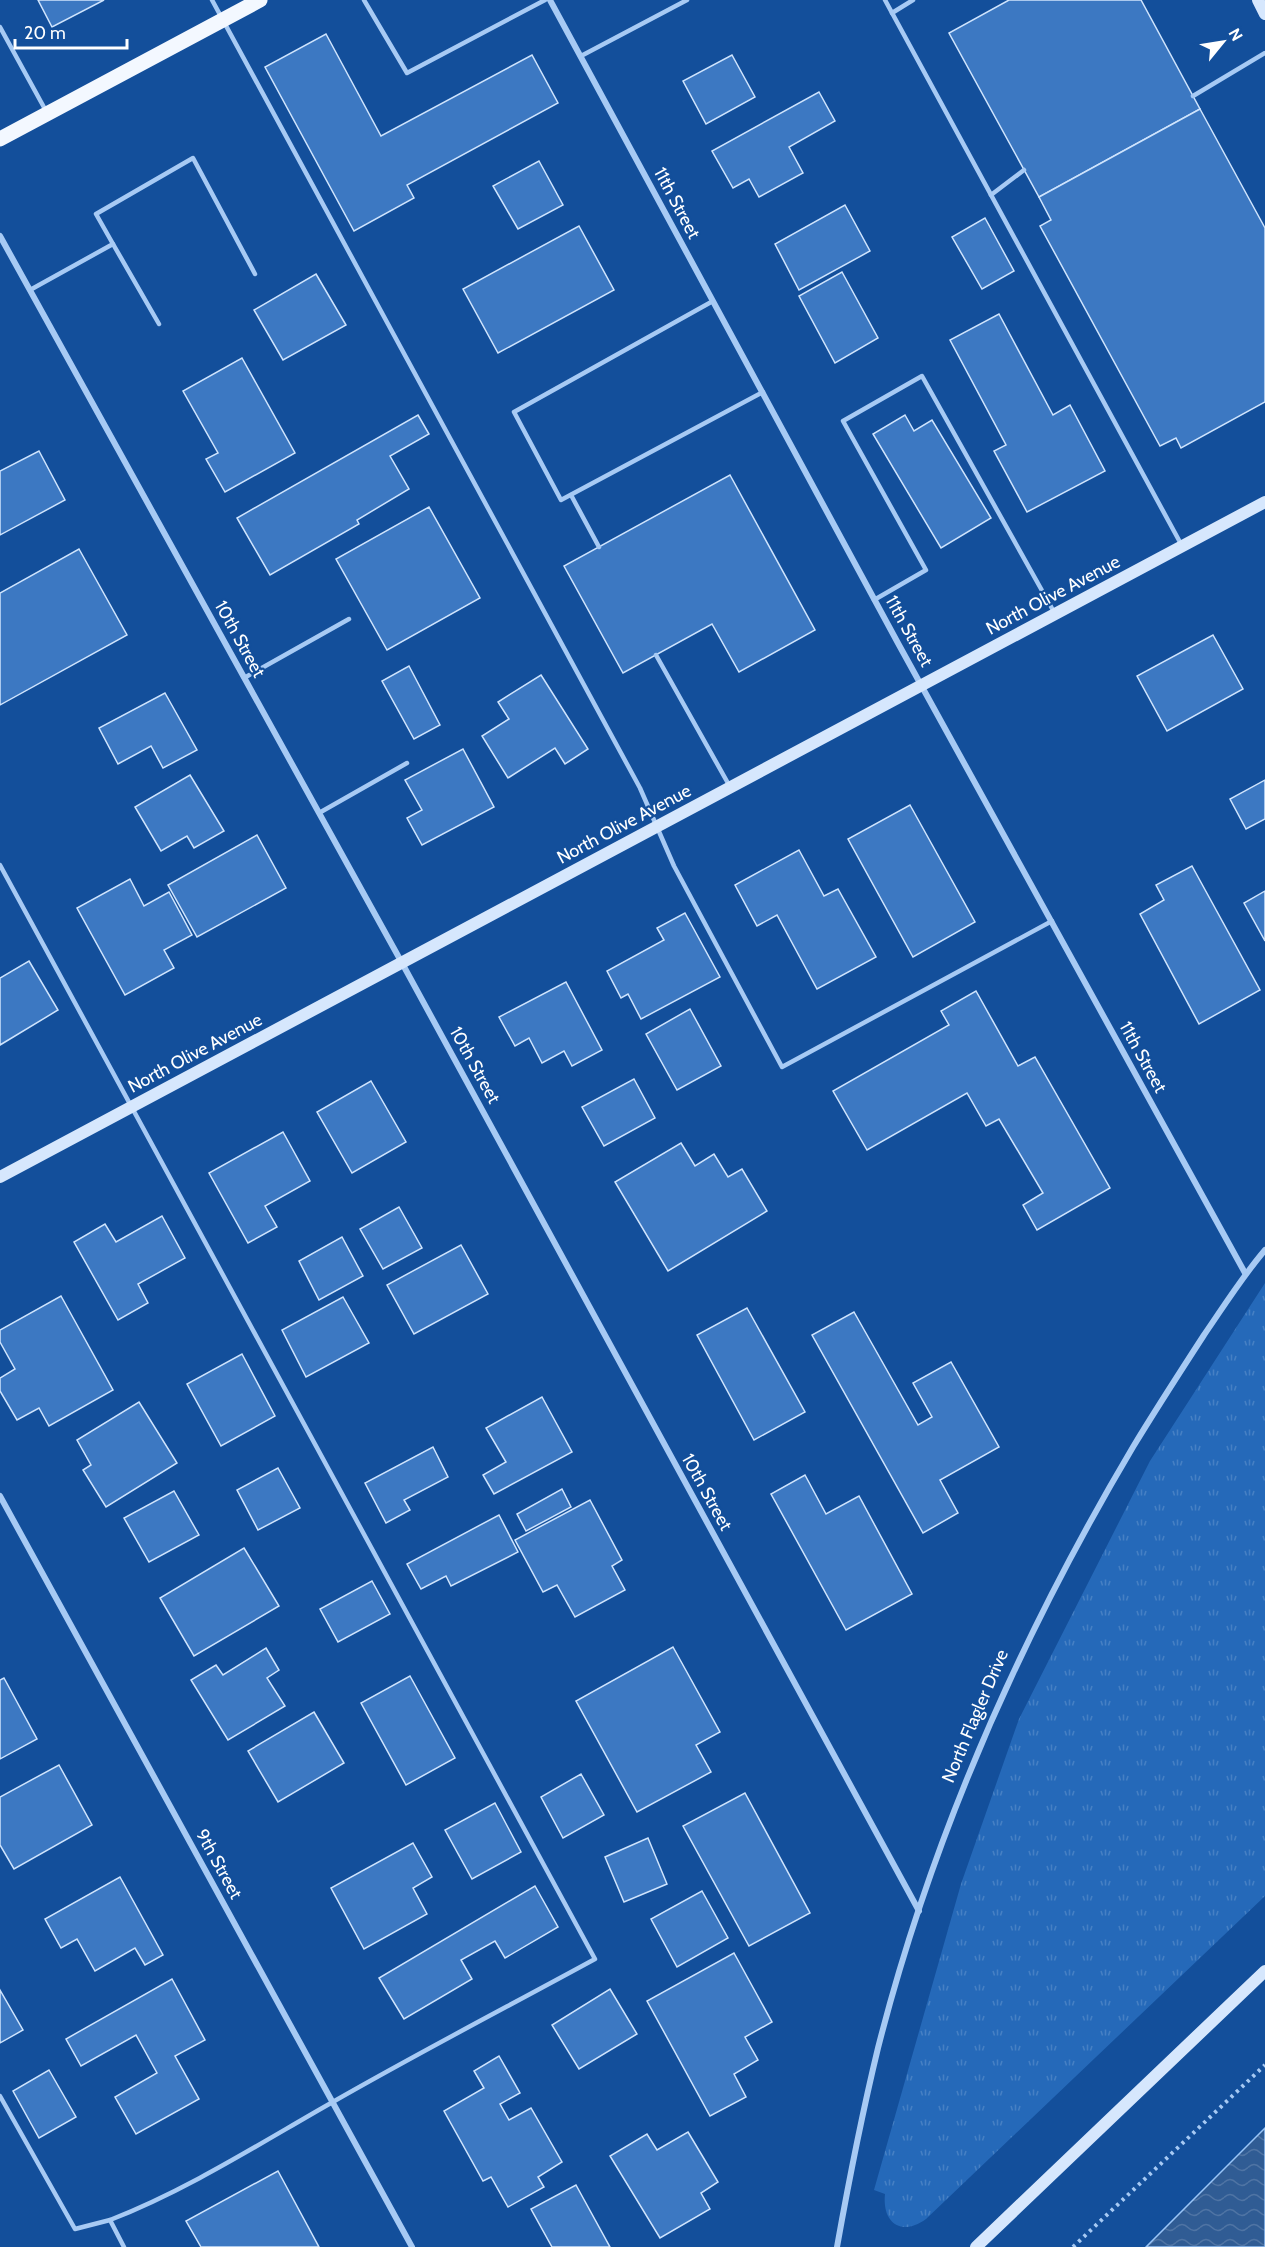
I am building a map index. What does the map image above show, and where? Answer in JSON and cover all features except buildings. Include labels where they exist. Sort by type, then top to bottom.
[{"type":"main road","points":[[0,139],[260,0]]},
{"type":"street","name":"11th Street","points":[[550,0],[874,600],[1245,1274]]},
{"type":"street","points":[[1257,0],[1265,14]]},
{"type":"street","name":"10th Street","points":[[0,236],[402,963],[919,1911]]},
{"type":"street","name":"North Olive Avenue","points":[[0,1177],[1265,502]]},
{"type":"street","name":"North Flagler Drive","points":[[837,2247],[855,2149],[879,2046],[919,1911],[967,1778],[1024,1648],[1088,1523],[1160,1402],[1245,1274],[1265,1250]]},
{"type":"street","name":"9th Street","points":[[0,1496],[412,2247]]},
{"type":"street","points":[[976,2247],[1265,1971]]},
{"type":"lane","points":[[212,0],[634,778],[674,866],[783,1067],[1052,921]]},
{"type":"lane","points":[[364,0],[406,73],[545,0]]},
{"type":"lane","points":[[671,0],[675,7]]},
{"type":"lane","points":[[581,56],[687,0]]},
{"type":"lane","points":[[885,0],[1182,546]]},
{"type":"lane","points":[[892,13],[913,0]]},
{"type":"lane","points":[[0,27],[47,114]]},
{"type":"lane","points":[[1193,96],[1265,53]]},
{"type":"lane","points":[[159,324],[96,214],[193,158],[255,274]]},
{"type":"lane","points":[[991,195],[1024,170]]},
{"type":"lane","points":[[30,290],[113,244]]},
{"type":"lane","points":[[713,301],[514,412],[561,500],[763,392]]},
{"type":"lane","points":[[874,600],[926,570],[843,421],[922,376],[1056,614]]},
{"type":"lane","points":[[571,495],[599,547]]},
{"type":"lane","points":[[244,678],[349,619]]},
{"type":"lane","points":[[656,655],[731,788]]},
{"type":"lane","points":[[319,813],[407,763]]},
{"type":"lane","points":[[0,865],[595,1959],[203,2176],[136,2210],[110,2220],[75,2229],[0,2096]]},
{"type":"lane","points":[[110,2220],[124,2247]]},
{"type":"path","points":[[1073,2247],[1265,2065]]},
{"type":"green space","points":[[1265,1283],[1265,1896],[926,2219],[909,2227],[901,2227],[890,2219],[887,2213],[885,2194],[874,2190],[961,1884],[1019,1719],[1150,1461]]},
{"type":"water","points":[[1265,2128],[1265,2247],[1146,2247]]}]
